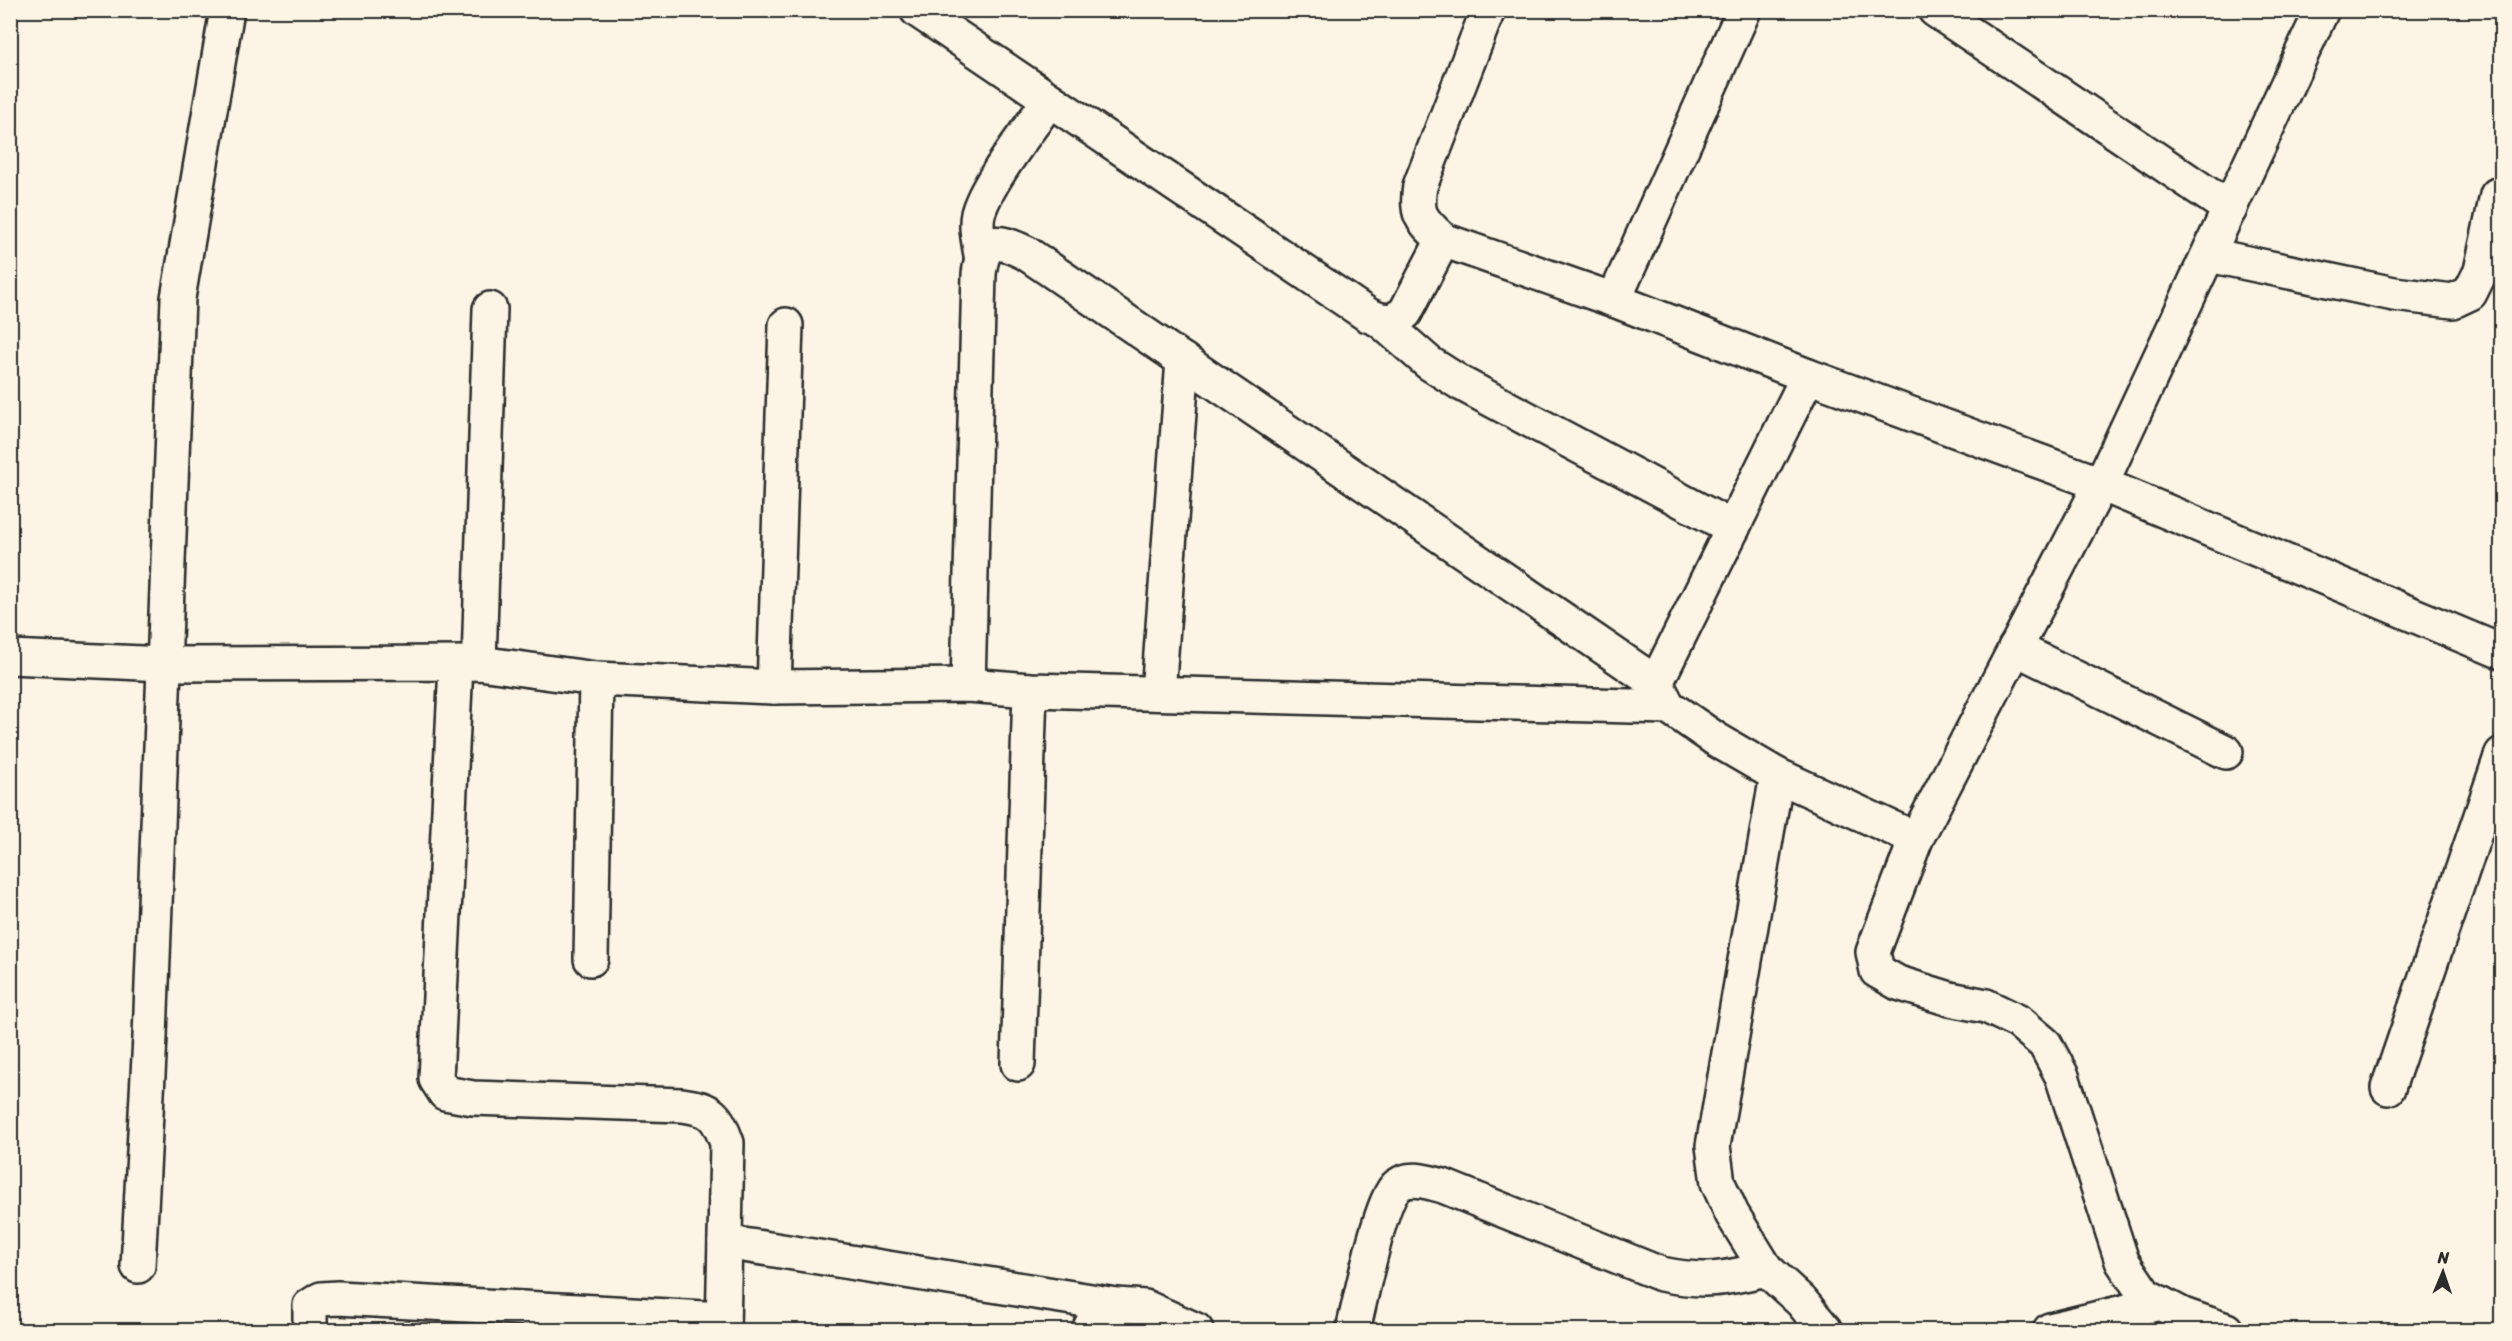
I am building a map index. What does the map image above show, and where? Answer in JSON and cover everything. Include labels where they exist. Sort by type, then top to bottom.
[{"type":"street","points":[[138,1266],[150,1036],[178,298],[227,10]]},
{"type":"street","points":[[917,10],[1368,315],[1380,320],[1392,321],[1405,313],[1443,240]]},
{"type":"street","points":[[1488,10],[1420,186],[1417,205],[1424,222],[1443,240],[1614,300],[1808,376],[2101,484],[2502,652]]},
{"type":"street","points":[[1614,300],[1744,10]]},
{"type":"street","points":[[1935,10],[2230,209]]},
{"type":"street","points":[[2226,1330],[2183,1315],[2145,1295],[2122,1261],[2062,1076],[2045,1044],[2019,1022],[1986,1006],[1950,999],[1898,983],[1877,971],[1873,952],[1916,839],[2101,484],[2322,10]]},
{"type":"street","points":[[968,685],[981,255],[977,232],[978,216],[985,196],[1049,100]]},
{"type":"street","points":[[2209,255],[2394,294],[2453,301],[2470,292],[2481,271],[2497,195]]},
{"type":"street","points":[[981,255],[989,245],[1003,242],[1026,253],[1663,695],[1717,740],[1777,775],[1916,839]]},
{"type":"street","points":[[310,1330],[310,1306],[321,1299],[338,1298],[723,1325],[727,1143],[719,1121],[703,1108],[682,1105],[473,1098],[445,1093],[436,1079],[467,664],[490,309]]},
{"type":"street","points":[[1380,320],[1429,363],[1462,384],[1733,528]]},
{"type":"street","points":[[774,687],[786,325]]},
{"type":"street","points":[[1158,693],[1183,360]]},
{"type":"street","points":[[1663,695],[1733,528],[1808,376]]},
{"type":"street","points":[[2015,648],[2226,752]]},
{"type":"street","points":[[10,657],[164,664],[467,664],[596,679],[774,687],[968,685],[1030,690],[1158,693],[1663,695]]},
{"type":"street","points":[[591,959],[596,679]]},
{"type":"street","points":[[1018,1064],[1030,690]]},
{"type":"street","points":[[2388,1089],[2502,754]]},
{"type":"street","points":[[1777,775],[1713,1146],[1718,1183],[1732,1214],[1766,1269],[1801,1301],[1825,1330]]},
{"type":"street","points":[[1353,1330],[1385,1203],[1398,1184],[1416,1179],[1443,1186],[1661,1274],[1693,1281],[1714,1280],[1766,1269]]},
{"type":"street","points":[[724,1242],[1116,1305],[1145,1307],[1196,1330]]},
{"type":"street","points":[[2050,1330],[2160,1304]]},
{"type":"street","points":[[1089,1330],[1096,1316],[1116,1305]]}]
